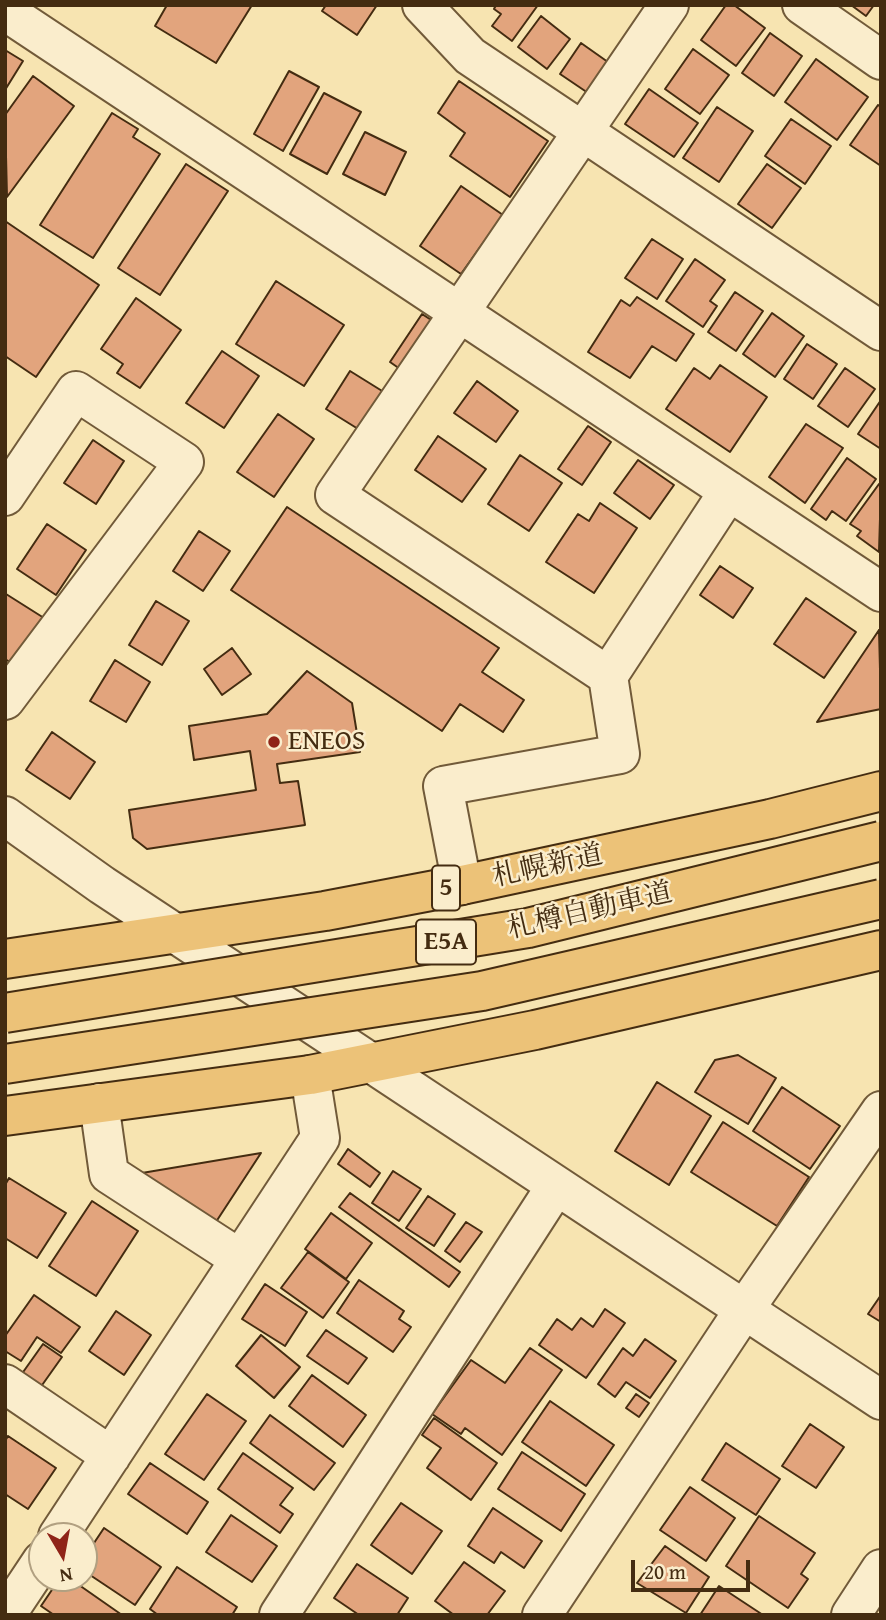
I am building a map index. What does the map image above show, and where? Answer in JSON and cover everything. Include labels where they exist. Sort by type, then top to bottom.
[{"type":"highway","name":"札幌新道","points":[[5,959],[177,934],[461,886],[770,819],[881,791]]},
{"type":"highway","name":"札樽自動車道","points":[[5,1013],[528,928],[881,841]]},
{"type":"highway","name":"札樽自動車道","points":[[5,1063],[482,991],[881,899]]},
{"type":"highway","points":[[5,1116],[310,1075],[535,1030],[881,950]]},
{"type":"street","points":[[422,5],[470,56],[881,331]]},
{"type":"street","points":[[608,676],[335,495],[669,5]]},
{"type":"street","points":[[802,5],[881,60]]},
{"type":"street","points":[[5,11],[881,592]]},
{"type":"street","points":[[5,496],[76,391],[184,461],[5,700]]},
{"type":"street","points":[[461,886],[443,786],[620,754],[608,676],[729,491]]},
{"type":"street","points":[[5,816],[370,1063],[881,1400]]},
{"type":"street","points":[[67,1522],[320,1139],[310,1075]]},
{"type":"street","points":[[99,1103],[109,1174],[240,1259]]},
{"type":"street","points":[[542,1615],[744,1310],[881,1111]]},
{"type":"street","points":[[279,1615],[556,1186]]},
{"type":"street","points":[[5,1384],[111,1456]]},
{"type":"street","points":[[851,1615],[881,1569]]},
{"type":"street","points":[[6,1615],[28,1581]]},
{"type":"building","points":[[167,5],[252,5],[216,63],[155,26]]},
{"type":"building","points":[[326,5],[377,5],[357,35],[322,11]]},
{"type":"building","points":[[496,5],[538,5],[512,41],[492,26],[501,14],[494,9]]},
{"type":"building","points":[[726,5],[734,5],[765,28],[736,66],[701,40]]},
{"type":"building","points":[[851,5],[874,5],[866,16]]},
{"type":"building","points":[[541,16],[570,39],[547,69],[518,47]]},
{"type":"building","points":[[770,33],[802,56],[774,96],[742,73]]},
{"type":"building","points":[[581,43],[615,67],[594,97],[560,74]]},
{"type":"building","points":[[693,49],[729,75],[700,114],[665,89]]},
{"type":"building","points":[[5,50],[23,61],[5,90]]},
{"type":"building","points":[[816,59],[868,97],[837,140],[785,102]]},
{"type":"building","points":[[289,71],[319,87],[283,151],[254,134]]},
{"type":"building","points":[[33,76],[74,106],[7,197],[5,115]]},
{"type":"building","points":[[459,81],[548,141],[510,197],[450,156],[465,133],[438,113]]},
{"type":"building","points":[[649,89],[698,123],[674,157],[625,124]]},
{"type":"building","points":[[324,93],[361,112],[327,174],[290,154]]},
{"type":"building","points":[[878,105],[881,107],[881,166],[850,145]]},
{"type":"building","points":[[717,107],[753,131],[719,182],[683,158]]},
{"type":"building","points":[[112,113],[138,129],[133,137],[160,154],[93,258],[40,225]]},
{"type":"building","points":[[791,119],[831,146],[805,184],[765,156]]},
{"type":"building","points":[[365,132],[406,152],[385,195],[343,174]]},
{"type":"building","points":[[186,164],[228,191],[160,295],[118,268]]},
{"type":"building","points":[[767,164],[801,188],[772,228],[738,204]]},
{"type":"building","points":[[461,186],[503,215],[461,274],[420,246]]},
{"type":"building","points":[[5,221],[99,285],[36,377],[5,356]]},
{"type":"building","points":[[652,239],[683,259],[657,299],[625,278]]},
{"type":"building","points":[[695,259],[725,280],[710,301],[717,306],[703,327],[666,301]]},
{"type":"building","points":[[276,281],[344,325],[304,386],[236,344]]},
{"type":"building","points":[[735,292],[763,311],[736,351],[708,332]]},
{"type":"building","points":[[637,297],[694,334],[676,361],[652,346],[630,378],[588,352],[621,300],[630,306]]},
{"type":"building","points":[[136,298],[181,330],[140,388],[117,373],[123,364],[101,349]]},
{"type":"building","points":[[772,313],[804,336],[775,377],[743,354]]},
{"type":"building","points":[[422,314],[442,327],[410,376],[390,362]]},
{"type":"building","points":[[807,344],[837,364],[813,399],[784,379]]},
{"type":"building","points":[[222,351],[259,376],[224,428],[186,403]]},
{"type":"building","points":[[720,365],[767,397],[730,452],[666,409],[694,368],[710,379]]},
{"type":"building","points":[[845,368],[875,389],[848,427],[818,406]]},
{"type":"building","points":[[350,371],[395,399],[371,437],[326,409]]},
{"type":"building","points":[[477,381],[518,411],[496,442],[454,413]]},
{"type":"building","points":[[881,400],[881,449],[858,434]]},
{"type":"building","points":[[278,414],[314,439],[274,497],[237,472]]},
{"type":"building","points":[[806,424],[843,448],[805,503],[769,477]]},
{"type":"building","points":[[588,426],[611,442],[582,485],[558,469]]},
{"type":"building","points":[[438,436],[486,469],[462,502],[415,470]]},
{"type":"building","points":[[93,440],[124,461],[96,504],[64,483]]},
{"type":"building","points":[[520,455],[562,483],[529,531],[488,504]]},
{"type":"building","points":[[847,458],[876,479],[846,521],[832,511],[826,520],[811,509]]},
{"type":"building","points":[[638,460],[674,485],[650,519],[614,493]]},
{"type":"building","points":[[879,484],[879,552],[857,536],[861,531],[850,524]]},
{"type":"building","points":[[600,503],[637,528],[594,593],[546,562],[578,514],[589,521]]},
{"type":"building","points":[[287,507],[499,648],[482,672],[524,700],[503,732],[460,704],[442,731],[231,590]]},
{"type":"building","points":[[47,524],[86,550],[56,595],[17,569]]},
{"type":"building","points":[[199,531],[230,551],[203,591],[173,571]]},
{"type":"building","points":[[720,566],[753,588],[733,618],[700,595]]},
{"type":"building","points":[[6,594],[44,618],[13,664],[5,659]]},
{"type":"building","points":[[806,598],[856,632],[824,678],[774,644]]},
{"type":"building","points":[[156,601],[189,621],[162,665],[129,645]]},
{"type":"building","points":[[879,630],[881,709],[817,722]]},
{"type":"building","points":[[232,648],[251,674],[222,695],[204,669]]},
{"type":"building","points":[[115,660],[150,682],[126,722],[90,701]]},
{"type":"building","points":[[307,671],[352,703],[360,752],[277,764],[280,783],[298,781],[305,825],[147,849],[133,838],[129,810],[256,790],[250,751],[194,760],[189,726],[267,714]]},
{"type":"building","points":[[52,732],[95,762],[70,799],[26,770]]},
{"type":"building","points":[[738,1055],[776,1078],[748,1124],[695,1092],[715,1060]]},
{"type":"building","points":[[657,1082],[711,1116],[669,1185],[615,1151]]},
{"type":"building","points":[[782,1087],[840,1126],[810,1169],[753,1131]]},
{"type":"building","points":[[723,1122],[809,1177],[777,1226],[691,1172]]},
{"type":"building","points":[[348,1149],[380,1173],[370,1187],[338,1164]]},
{"type":"building","points":[[261,1153],[212,1228],[130,1175]]},
{"type":"building","points":[[393,1171],[421,1189],[399,1221],[372,1203]]},
{"type":"building","points":[[9,1178],[66,1213],[37,1258],[5,1238],[5,1185]]},
{"type":"building","points":[[350,1193],[460,1272],[449,1287],[339,1207]]},
{"type":"building","points":[[428,1196],[455,1214],[434,1246],[406,1228]]},
{"type":"building","points":[[92,1201],[138,1231],[96,1296],[49,1266]]},
{"type":"building","points":[[331,1213],[372,1243],[346,1279],[305,1249]]},
{"type":"building","points":[[466,1222],[482,1232],[460,1262],[445,1251]]},
{"type":"building","points":[[308,1252],[349,1282],[323,1318],[281,1288]]},
{"type":"building","points":[[359,1280],[404,1311],[399,1319],[411,1327],[393,1352],[337,1313]]},
{"type":"building","points":[[265,1284],[307,1312],[285,1346],[242,1319]]},
{"type":"building","points":[[34,1295],[80,1327],[61,1353],[37,1337],[21,1361],[5,1351],[5,1336]]},
{"type":"building","points":[[881,1295],[881,1322],[868,1314]]},
{"type":"building","points":[[605,1309],[625,1323],[586,1378],[539,1345],[557,1319],[572,1330],[581,1318],[593,1327]]},
{"type":"building","points":[[116,1311],[151,1335],[124,1375],[89,1351]]},
{"type":"building","points":[[326,1330],[367,1358],[348,1384],[307,1356]]},
{"type":"building","points":[[261,1335],[300,1367],[274,1398],[236,1366]]},
{"type":"building","points":[[645,1339],[676,1361],[650,1398],[626,1382],[615,1397],[598,1384],[623,1348],[633,1356]]},
{"type":"building","points":[[43,1344],[62,1357],[40,1388],[21,1375]]},
{"type":"building","points":[[530,1348],[562,1370],[502,1455],[465,1428],[461,1434],[432,1414],[471,1360],[505,1383]]},
{"type":"building","points":[[312,1375],[366,1415],[343,1447],[289,1406]]},
{"type":"building","points":[[207,1394],[246,1421],[204,1480],[165,1454]]},
{"type":"building","points":[[636,1394],[649,1403],[639,1417],[626,1408]]},
{"type":"building","points":[[550,1401],[614,1445],[586,1486],[522,1442]]},
{"type":"building","points":[[270,1415],[335,1463],[314,1490],[250,1443]]},
{"type":"building","points":[[434,1418],[497,1463],[471,1500],[427,1468],[441,1448],[422,1435]]},
{"type":"building","points":[[810,1424],[844,1447],[816,1488],[782,1466]]},
{"type":"building","points":[[8,1436],[56,1468],[28,1509],[5,1494],[5,1441]]},
{"type":"building","points":[[726,1443],[780,1479],[756,1515],[702,1480]]},
{"type":"building","points":[[522,1452],[585,1494],[561,1531],[498,1489]]},
{"type":"building","points":[[243,1453],[293,1488],[280,1505],[293,1514],[280,1533],[218,1489]]},
{"type":"building","points":[[150,1463],[208,1502],[187,1534],[128,1494]]},
{"type":"building","points":[[690,1487],[735,1518],[706,1561],[660,1530]]},
{"type":"building","points":[[401,1503],[442,1531],[412,1574],[371,1545]]},
{"type":"building","points":[[493,1508],[542,1541],[524,1568],[501,1552],[494,1563],[468,1546]]},
{"type":"building","points":[[231,1515],[277,1546],[252,1582],[206,1552]]},
{"type":"building","points":[[759,1516],[815,1553],[801,1574],[808,1579],[788,1608],[726,1566]]},
{"type":"building","points":[[104,1528],[161,1567],[135,1605],[98,1580],[98,1537]]},
{"type":"building","points":[[665,1546],[709,1577],[686,1613],[637,1583]]},
{"type":"building","points":[[464,1562],[505,1591],[487,1615],[454,1615],[435,1601]]},
{"type":"building","points":[[357,1564],[408,1598],[397,1615],[359,1615],[334,1598]]},
{"type":"building","points":[[177,1567],[237,1607],[232,1615],[158,1615],[150,1609]]},
{"type":"building","points":[[719,1586],[763,1615],[700,1615]]},
{"type":"building","points":[[50,1592],[89,1592],[122,1615],[54,1615],[41,1606]]},
{"type":"place","name":"ENEOS","points":[[274,742]]}]
